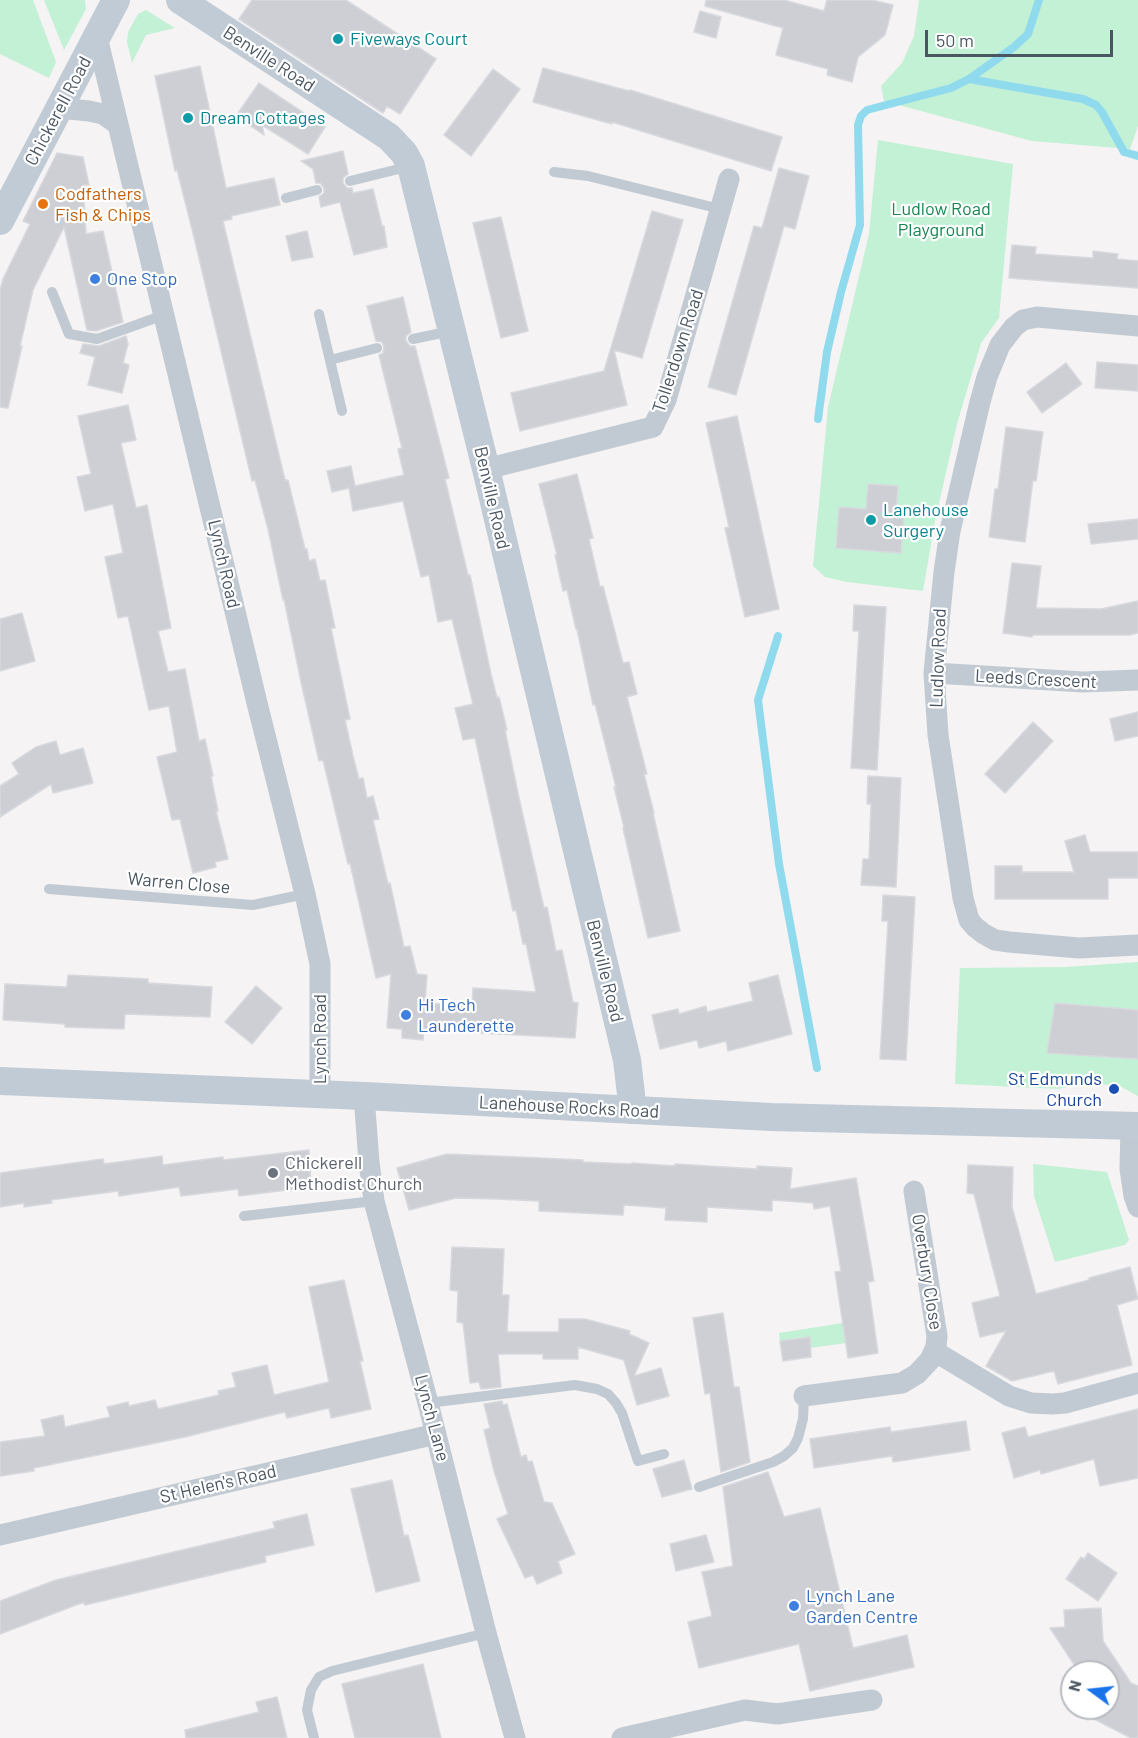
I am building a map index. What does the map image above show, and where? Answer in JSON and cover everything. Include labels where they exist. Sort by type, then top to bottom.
[{"type":"main road","name":"Chickerell Road","points":[[0,221],[116,0]]},
{"type":"main road","name":"Benville Road","points":[[180,0],[389,137],[404,153],[411,166],[627,1060],[631,1094],[630,1110]]},
{"type":"main road","name":"Lanehouse Rocks Road","points":[[0,1081],[860,1120],[949,1120],[1134,1126]]},
{"type":"street","name":"Lynch Road","points":[[97,37],[320,964],[320,1095]]},
{"type":"street","points":[[59,108],[103,114],[117,124]]},
{"type":"street","name":"Tollerdown Road","points":[[486,469],[653,427],[666,400],[729,179]]},
{"type":"street","name":"Ludlow Road","points":[[1138,326],[1037,317],[1023,320],[1006,335],[1000,345],[980,402],[947,547],[934,673],[938,735],[963,898],[969,920],[984,934],[995,940],[1079,948],[1138,945]]},
{"type":"street","name":"Leeds Crescent","points":[[934,673],[1083,682],[1138,680]]},
{"type":"street","name":"Lynch Lane","points":[[364,1096],[374,1201],[515,1738]]},
{"type":"street","points":[[1134,1126],[1130,1169],[1138,1207]]},
{"type":"street","name":"Overbury Close","points":[[804,1396],[902,1383],[922,1370],[934,1351],[937,1336],[914,1191]]},
{"type":"street","points":[[934,1351],[1009,1396],[1031,1403],[1065,1403],[1138,1383]]},
{"type":"street","name":"St Helen's Road","points":[[0,1535],[436,1434]]},
{"type":"street","points":[[622,1738],[745,1710],[777,1714],[872,1700]]},
{"type":"lane","points":[[350,181],[411,166]]},
{"type":"lane","points":[[554,172],[588,176],[720,209]]},
{"type":"lane","points":[[286,198],[317,190]]},
{"type":"lane","points":[[52,292],[69,334],[97,339],[164,315]]},
{"type":"lane","points":[[319,315],[342,411]]},
{"type":"lane","points":[[413,339],[452,331]]},
{"type":"lane","points":[[330,360],[378,348]]},
{"type":"lane","name":"Warren Close","points":[[49,889],[253,905],[305,894]]},
{"type":"lane","points":[[244,1216],[374,1201]]},
{"type":"lane","points":[[428,1403],[575,1385],[597,1389],[608,1394],[622,1413],[638,1461],[664,1454]]},
{"type":"lane","points":[[699,1487],[773,1462],[784,1456],[798,1438],[803,1419],[804,1396]]},
{"type":"lane","points":[[314,1738],[307,1710],[311,1690],[319,1677],[332,1671],[486,1633]]},
{"type":"green space","points":[[0,0],[33,0],[56,62],[49,78],[0,54]]},
{"type":"green space","points":[[44,0],[85,0],[86,9],[64,50]]},
{"type":"green space","points":[[919,0],[1138,0],[1138,126],[1130,149],[1032,141],[884,101],[881,86],[902,63],[914,36]]},
{"type":"green space","points":[[146,10],[175,28],[146,35],[132,63],[127,42],[128,32],[138,14]]},
{"type":"green space","name":"Ludlow Road Playground","points":[[878,140],[1013,164],[999,318],[981,343],[957,424],[935,521],[923,591],[847,582],[825,577],[813,566],[828,407],[869,234]]},
{"type":"green space","points":[[1138,962],[1138,1096],[1118,1085],[1077,1084],[1059,1089],[955,1084],[960,968],[1066,967]]},
{"type":"green space","points":[[1033,1164],[1107,1172],[1129,1240],[1125,1245],[1055,1262],[1034,1196]]},
{"type":"green space","points":[[843,1323],[846,1343],[810,1348],[808,1337],[780,1341],[779,1333]]},
{"type":"building","name":"Fiveways Court","points":[[252,0],[346,0],[436,59],[400,114],[387,106],[383,113],[239,19]]},
{"type":"building","points":[[706,0],[784,0],[824,11],[827,0],[872,0],[893,5],[885,35],[858,57],[852,82],[827,75],[828,69],[776,55],[783,28],[705,6]]},
{"type":"building","points":[[700,11],[721,17],[716,38],[694,32]]},
{"type":"building","points":[[200,66],[226,188],[274,178],[280,205],[231,216],[232,219],[223,221],[285,480],[288,480],[309,561],[315,559],[320,581],[325,580],[335,628],[331,628],[350,719],[345,720],[353,756],[359,779],[363,778],[367,798],[373,796],[379,819],[373,820],[404,947],[410,946],[417,974],[427,975],[425,1003],[472,1006],[473,988],[536,992],[526,944],[523,944],[516,910],[513,911],[475,738],[463,740],[455,708],[473,704],[452,619],[438,622],[429,575],[421,577],[403,501],[353,511],[349,488],[332,492],[327,471],[351,466],[355,486],[404,475],[398,449],[402,448],[379,355],[383,353],[384,347],[382,342],[376,341],[367,306],[403,297],[411,332],[406,336],[406,341],[410,346],[415,346],[449,478],[445,479],[468,575],[470,575],[491,674],[507,730],[505,730],[519,798],[544,908],[547,907],[556,951],[562,950],[573,1002],[578,1003],[575,1038],[424,1030],[423,1040],[402,1038],[402,1029],[387,1028],[391,974],[376,978],[350,863],[348,864],[323,760],[319,761],[268,529],[255,480],[252,481],[192,229],[177,170],[175,171],[155,76]]},
{"type":"building","points":[[543,68],[630,90],[782,137],[771,171],[612,122],[612,124],[533,102]]},
{"type":"building","points":[[493,69],[520,89],[471,156],[444,135]]},
{"type":"building","points":[[259,83],[325,127],[308,154],[262,125],[264,135],[236,116]]},
{"type":"building","points":[[343,151],[348,174],[343,178],[343,183],[347,188],[352,188],[353,193],[373,189],[382,226],[384,226],[387,247],[354,255],[340,202],[321,207],[319,197],[324,193],[324,188],[320,183],[316,183],[313,169],[301,161]]},
{"type":"building","points":[[57,153],[83,157],[89,185],[83,185],[86,234],[103,231],[123,322],[96,331],[87,330],[64,227],[33,290],[8,408],[0,407],[0,290],[3,279],[30,224],[23,221]]},
{"type":"building","points":[[779,168],[809,176],[795,229],[784,226],[736,395],[708,387],[754,226],[762,228]]},
{"type":"building","points":[[652,211],[683,220],[642,358],[614,350],[627,405],[520,431],[511,393],[604,371]]},
{"type":"building","points":[[501,217],[528,331],[501,338],[473,223]]},
{"type":"building","points":[[307,231],[313,257],[292,261],[286,236]]},
{"type":"building","points":[[1012,245],[1036,247],[1035,254],[1093,258],[1093,251],[1118,254],[1117,259],[1138,261],[1138,288],[1009,278]]},
{"type":"building","points":[[126,336],[128,344],[123,363],[129,365],[122,393],[88,385],[95,357],[80,353],[83,344],[99,346]]},
{"type":"building","points":[[1097,362],[1138,365],[1138,391],[1095,388]]},
{"type":"building","points":[[1066,363],[1082,384],[1042,413],[1027,392]]},
{"type":"building","points":[[128,405],[136,440],[121,443],[136,508],[147,505],[171,628],[158,631],[168,672],[185,669],[199,741],[205,739],[213,776],[211,776],[218,811],[216,811],[228,859],[215,862],[216,867],[193,873],[180,819],[172,820],[157,757],[177,752],[169,706],[149,710],[128,616],[118,618],[105,557],[123,553],[113,504],[85,511],[77,477],[91,474],[78,416]]},
{"type":"building","points":[[737,416],[779,609],[745,617],[725,528],[729,527],[706,423]]},
{"type":"building","points":[[1006,427],[1043,432],[1036,481],[1033,480],[1025,542],[989,537]]},
{"type":"building","points":[[577,474],[593,538],[589,539],[600,587],[603,586],[623,663],[629,662],[637,694],[627,697],[647,774],[644,774],[680,931],[648,938],[614,787],[616,787],[595,704],[593,705],[567,590],[563,591],[555,555],[557,555],[539,484]]},
{"type":"building","name":"Lanehouse Surgery","points":[[868,484],[898,486],[896,512],[904,512],[901,553],[836,548],[839,507],[866,509]]},
{"type":"building","points":[[1138,519],[1138,539],[1091,544],[1088,524]]},
{"type":"building","points":[[1012,563],[1041,566],[1036,608],[1101,609],[1138,601],[1138,633],[1129,635],[1033,635],[1032,637],[1003,633]]},
{"type":"building","points":[[854,605],[886,607],[877,770],[851,768],[859,631],[853,631]]},
{"type":"building","points":[[22,613],[35,661],[0,671],[0,619]]},
{"type":"building","points":[[1138,712],[1138,736],[1115,741],[1110,719]]},
{"type":"building","points":[[1033,722],[1053,741],[1005,793],[985,774]]},
{"type":"building","points":[[56,741],[60,755],[83,748],[93,783],[53,793],[51,784],[0,817],[0,786],[19,774],[12,763],[36,747]]},
{"type":"building","points":[[868,776],[901,778],[896,887],[861,885],[863,859],[869,859],[871,804],[867,804]]},
{"type":"building","points":[[1085,835],[1090,852],[1138,852],[1138,878],[1108,878],[1108,899],[995,899],[995,866],[1022,866],[1022,872],[1074,872],[1065,841]]},
{"type":"building","points":[[883,895],[915,897],[906,1060],[880,1059],[888,921],[882,921]]},
{"type":"building","points":[[68,975],[148,979],[148,983],[212,987],[210,1017],[125,1014],[124,1029],[65,1027],[65,1024],[3,1020],[5,984],[67,987]]},
{"type":"building","points":[[778,975],[792,1034],[728,1051],[726,1041],[699,1048],[697,1040],[660,1049],[652,1015],[678,1009],[679,1014],[706,1006],[707,1012],[753,1001],[749,983]]},
{"type":"building","points":[[256,986],[282,1008],[252,1044],[225,1022]]},
{"type":"building","points":[[1055,1003],[1138,1010],[1138,1059],[1047,1053]]},
{"type":"building","points":[[309,1150],[311,1187],[239,1196],[238,1189],[181,1196],[179,1187],[119,1196],[118,1191],[51,1200],[52,1203],[24,1207],[24,1203],[0,1207],[0,1173],[103,1159],[104,1164],[162,1156],[163,1165],[223,1157],[223,1160]]},
{"type":"building","points":[[447,1154],[675,1166],[675,1164],[757,1169],[757,1166],[792,1168],[790,1189],[856,1178],[874,1281],[868,1282],[878,1353],[848,1358],[835,1272],[841,1271],[830,1206],[814,1209],[813,1203],[772,1200],[772,1211],[707,1207],[707,1222],[665,1220],[666,1208],[624,1205],[623,1215],[539,1211],[539,1201],[497,1199],[456,1198],[409,1210],[397,1168]]},
{"type":"building","points":[[968,1165],[1013,1167],[1012,1207],[1036,1294],[1130,1267],[1138,1299],[1117,1305],[1132,1365],[1058,1384],[1054,1371],[1012,1381],[986,1366],[1006,1331],[980,1337],[972,1303],[1000,1296],[974,1194],[967,1193]]},
{"type":"building","points":[[452,1247],[504,1249],[502,1295],[509,1295],[507,1332],[559,1332],[559,1319],[585,1319],[630,1331],[629,1334],[649,1343],[634,1376],[661,1368],[669,1396],[637,1405],[624,1360],[578,1347],[578,1359],[543,1359],[543,1354],[498,1354],[501,1387],[481,1389],[479,1382],[470,1383],[463,1323],[457,1322],[458,1291],[450,1290]]},
{"type":"building","points":[[344,1280],[363,1361],[360,1361],[371,1409],[331,1418],[329,1408],[287,1418],[285,1412],[185,1437],[34,1468],[34,1471],[0,1476],[0,1442],[45,1436],[41,1420],[63,1415],[65,1427],[110,1417],[107,1407],[128,1402],[129,1406],[155,1400],[158,1409],[219,1395],[218,1391],[236,1387],[232,1373],[267,1365],[274,1395],[329,1382],[309,1287]]},
{"type":"building","points":[[723,1313],[734,1387],[739,1387],[750,1462],[721,1472],[710,1393],[705,1394],[693,1318]]},
{"type":"building","points":[[810,1337],[811,1357],[783,1361],[780,1341]]},
{"type":"building","points":[[502,1401],[503,1405],[507,1404],[521,1457],[526,1455],[528,1462],[532,1461],[544,1502],[552,1503],[575,1554],[558,1561],[562,1573],[537,1584],[533,1575],[525,1578],[497,1519],[508,1514],[484,1430],[490,1428],[484,1404]]},
{"type":"building","points":[[1138,1409],[1138,1478],[1100,1486],[1094,1459],[1041,1474],[1040,1470],[1014,1478],[1002,1433],[1025,1427],[1028,1437]]},
{"type":"building","points":[[966,1421],[970,1450],[893,1462],[892,1456],[814,1468],[810,1439],[890,1427],[891,1432]]},
{"type":"building","points":[[684,1460],[692,1489],[662,1497],[653,1469]]},
{"type":"building","name":"Lynch Lane Garden Centre","points":[[768,1472],[784,1517],[820,1508],[853,1648],[907,1635],[914,1667],[810,1691],[799,1644],[699,1668],[688,1622],[712,1616],[702,1572],[733,1566],[723,1487]]},
{"type":"building","points":[[392,1480],[404,1536],[408,1535],[420,1581],[376,1592],[351,1489]]},
{"type":"building","points":[[307,1514],[314,1545],[265,1556],[266,1562],[85,1605],[84,1602],[0,1634],[0,1601],[56,1580],[275,1528],[273,1522]]},
{"type":"building","points":[[706,1535],[714,1562],[676,1571],[670,1544]]},
{"type":"building","points":[[1088,1553],[1117,1573],[1098,1601],[1066,1579],[1081,1557],[1084,1559]]},
{"type":"building","points":[[1101,1608],[1103,1641],[1116,1660],[1071,1660],[1050,1628],[1065,1627],[1064,1610]]},
{"type":"building","points":[[423,1664],[441,1738],[355,1738],[342,1684]]},
{"type":"building","points":[[1120,1666],[1131,1683],[1138,1686],[1138,1738],[1131,1738],[1096,1720],[1120,1720]]},
{"type":"building","points":[[277,1697],[287,1738],[186,1738],[185,1730],[259,1712],[256,1702]]},
{"type":"waterway","points":[[818,419],[827,352],[860,225],[858,125],[861,116],[867,110],[951,88],[969,79],[1014,47],[1028,34],[1039,0]]},
{"type":"waterway","points":[[969,79],[1083,99],[1096,105],[1102,112],[1124,152],[1138,156]]},
{"type":"waterway","points":[[778,636],[758,700],[779,864],[817,1068]]},
{"type":"place","name":"Fiveways Court","points":[[338,39]]},
{"type":"place","name":"Dream Cottages","points":[[188,118]]},
{"type":"place","name":"Codfathers Fish & Chips","points":[[43,204]]},
{"type":"place","name":"One Stop","points":[[95,279]]},
{"type":"place","name":"Lanehouse Surgery","points":[[871,520]]},
{"type":"place","name":"Hi Tech Launderette","points":[[406,1015]]},
{"type":"place","name":"St Edmunds Church","points":[[1114,1089]]},
{"type":"place","name":"Chickerell Methodist Church","points":[[273,1173]]},
{"type":"place","name":"Lynch Lane Garden Centre","points":[[794,1606]]}]
